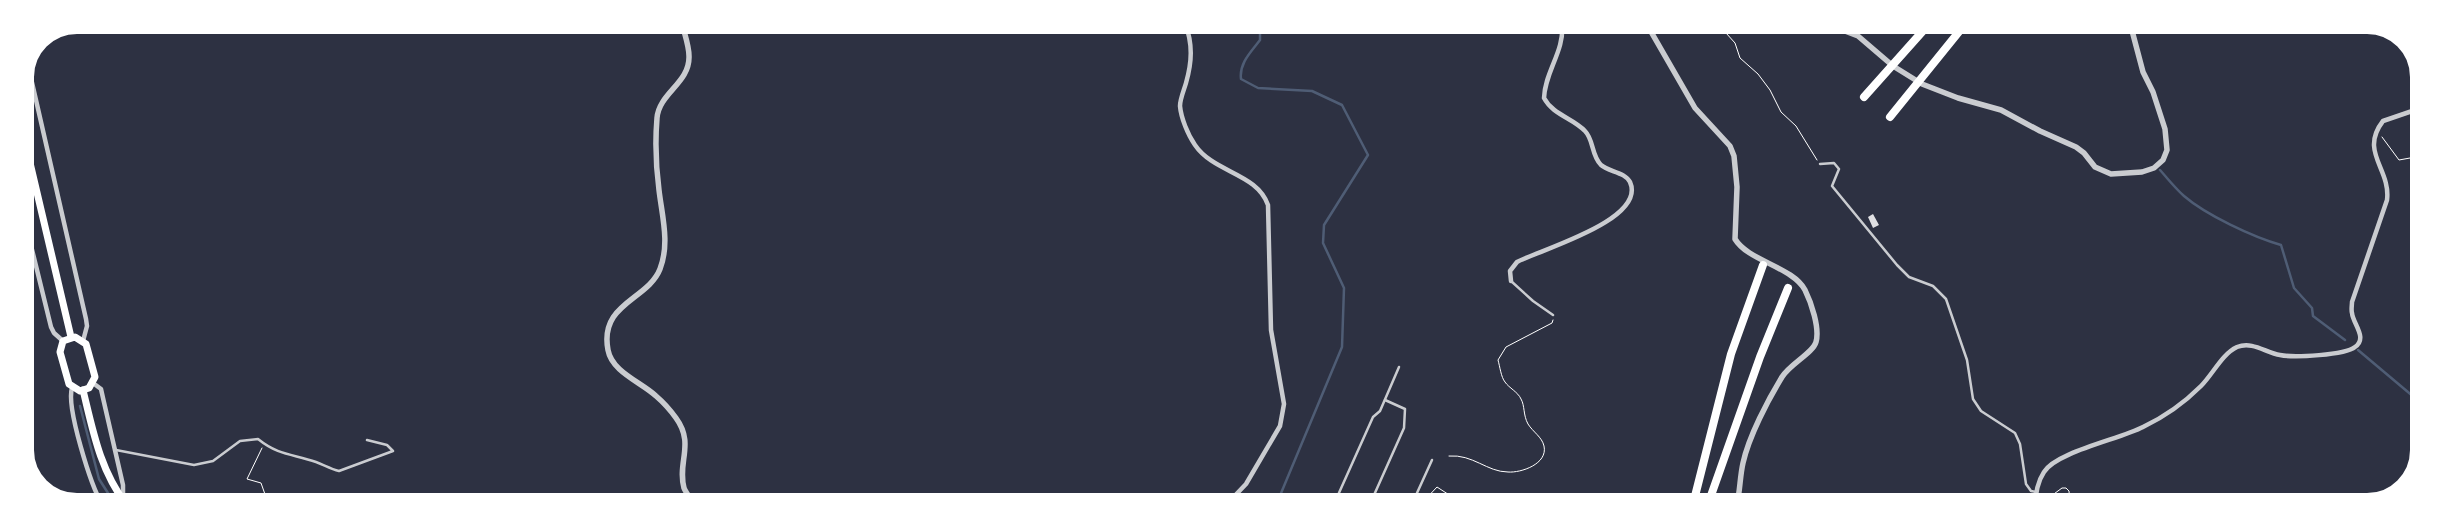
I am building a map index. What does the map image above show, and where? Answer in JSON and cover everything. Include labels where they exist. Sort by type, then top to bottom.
[{"type":"highway","points":[[1864,97],[1923,31]]},
{"type":"highway","points":[[1890,117],[1959,31]]},
{"type":"highway","points":[[1695,496],[1731,354],[1763,265]]},
{"type":"highway","points":[[1711,496],[1760,357],[1788,288]]},
{"type":"main road","points":[[31,167],[71,337]]},
{"type":"main road","points":[[71,337],[83,341],[88,348],[95,377],[94,383],[83,390],[72,388],[67,380],[60,352],[63,341],[71,337]]},
{"type":"main road","points":[[83,390],[101,461],[109,480],[120,496]]},
{"type":"street","points":[[684,31],[689,55],[688,68],[683,78],[663,103],[657,116],[657,167],[665,234],[660,269],[652,281],[626,301],[617,312],[610,322],[607,335],[610,359],[631,379],[656,395],[676,418],[683,431],[686,449],[683,466],[684,488],[689,496]]},
{"type":"street","points":[[1188,31],[1191,40],[1190,68],[1180,104],[1183,119],[1196,146],[1214,163],[1255,185],[1264,195],[1268,205],[1271,330],[1284,404],[1280,426],[1246,484],[1235,496]]},
{"type":"street","points":[[1511,281],[1510,271],[1517,262],[1604,224],[1628,200],[1631,191],[1631,184],[1627,178],[1601,165],[1595,155],[1589,135],[1582,128],[1551,108],[1544,98],[1547,80],[1561,45],[1562,31]]},
{"type":"street","points":[[1651,31],[1694,108],[1730,146],[1734,156],[1737,187],[1735,239],[1744,249],[1777,268],[1803,287],[1816,328],[1817,339],[1814,346],[1785,373],[1755,432],[1743,465],[1738,496]]},
{"type":"street","points":[[1845,31],[1858,36],[1893,66],[1922,84],[1958,98],[2001,110],[2040,131],[2076,147],[2095,167],[2112,174],[2142,172],[2154,168],[2163,160],[2167,150],[2166,129],[2153,92],[2143,72],[2132,31]]},
{"type":"street","points":[[31,77],[86,319],[87,326],[83,341]]},
{"type":"street","points":[[2037,496],[2044,470],[2079,451],[2122,437],[2173,409],[2202,385],[2236,347],[2253,345],[2281,356],[2291,356],[2350,350],[2357,346],[2360,335],[2352,312],[2352,302],[2387,200],[2388,190],[2374,154],[2373,143],[2383,121],[2413,111]]},
{"type":"street","points":[[31,246],[51,327],[54,333],[63,341]]},
{"type":"street","points":[[94,383],[100,389],[104,398],[116,450],[124,496]]},
{"type":"street","points":[[72,388],[71,403],[88,468],[99,496]]},
{"type":"lane","points":[[1820,164],[1834,164],[1839,169],[1832,186],[1909,277],[1933,286],[1946,299],[1968,360],[1973,399],[1981,410],[2015,434],[2020,444],[2026,484],[2031,491],[2037,492]]},
{"type":"lane","points":[[1511,281],[1553,315]]},
{"type":"lane","points":[[1338,496],[1373,417],[1380,411],[1399,367]]},
{"type":"lane","points":[[1374,496],[1404,428],[1406,416],[1406,409],[1385,400]]},
{"type":"lane","points":[[116,450],[194,465],[213,461],[240,441],[258,439],[289,456],[315,462],[338,471],[392,451],[387,445],[367,440]]},
{"type":"lane","points":[[1416,496],[1432,460]]},
{"type":"path","points":[[1724,31],[1735,43],[1740,58],[1758,74],[1770,90],[1781,112],[1796,126],[1820,164]]},
{"type":"path","points":[[2377,131],[2399,160],[2413,157]]},
{"type":"path","points":[[1449,456],[1466,458],[1482,463],[1494,470],[1508,472],[1524,471],[1540,460],[1544,454],[1544,446],[1523,415],[1522,399],[1504,381],[1498,360],[1506,347],[1552,323],[1553,315]]},
{"type":"path","points":[[264,444],[247,479],[261,484],[266,496]]},
{"type":"path","points":[[1428,496],[1437,486],[1451,496]]},
{"type":"path","points":[[2052,496],[2062,488],[2066,488],[2069,491],[2069,496]]},
{"type":"building","points":[[1873,214],[1879,225],[1873,228],[1868,217]]},
{"type":"waterway","points":[[1260,31],[1260,40],[1244,63],[1241,79],[1258,88],[1312,91],[1342,105],[1368,155],[1324,225],[1323,243],[1344,288],[1342,347],[1280,496]]},
{"type":"waterway","points":[[2160,170],[2184,196],[2204,211],[2244,231],[2281,245],[2294,288],[2312,308],[2313,316],[2345,340]]},
{"type":"waterway","points":[[2358,350],[2413,396]]},
{"type":"waterway","points":[[80,406],[99,479],[110,496]]}]
